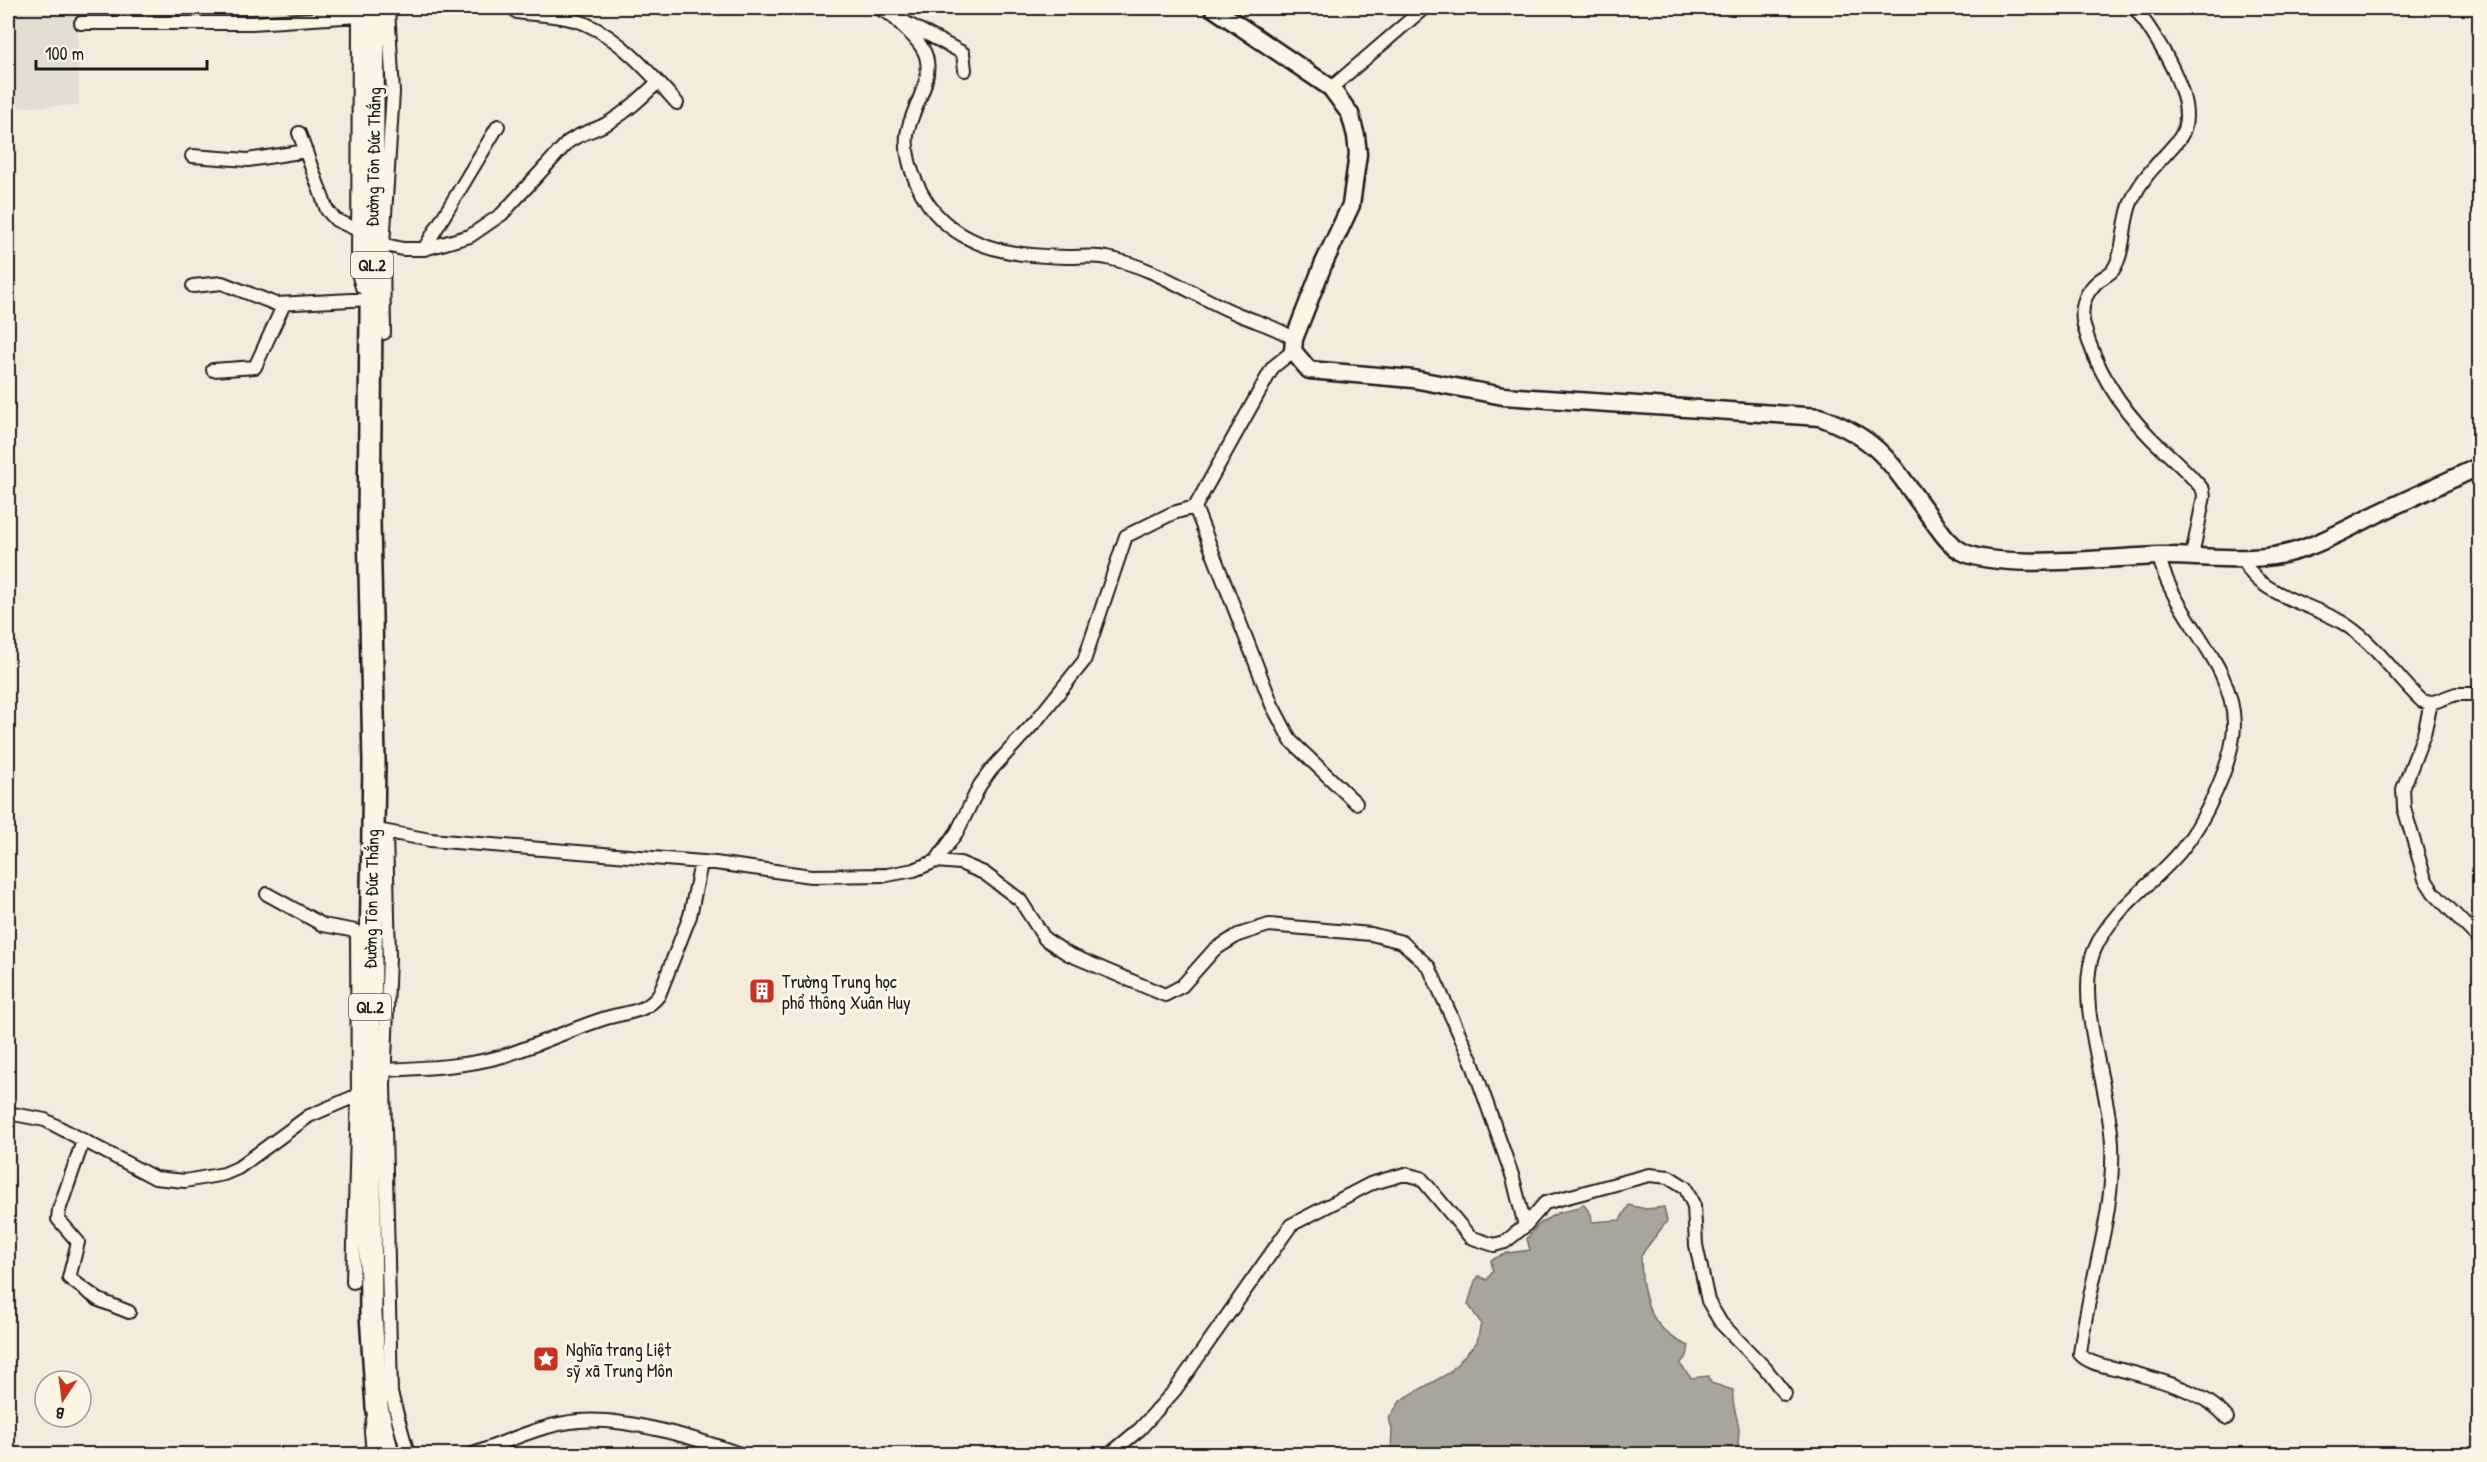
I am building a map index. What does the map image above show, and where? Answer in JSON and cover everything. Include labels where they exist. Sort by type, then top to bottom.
[{"type":"highway","name":"Đường Tôn Đức Thắng","points":[[365,10],[371,239],[369,557],[379,830],[367,1088],[371,1314],[388,1455]]},
{"type":"street","points":[[371,239],[393,92],[388,8]]},
{"type":"street","points":[[878,8],[963,53],[965,70]]},
{"type":"street","points":[[936,861],[957,832],[980,784],[1036,721],[1084,661],[1126,536],[1173,513],[1194,507],[1273,367],[1293,345],[1351,206],[1356,136],[1350,114],[1331,88],[1213,8]]},
{"type":"street","points":[[1331,88],[1424,8]]},
{"type":"street","points":[[2135,8],[2180,84],[2186,116],[2184,129],[2140,183],[2127,209],[2118,262],[2111,273],[2095,284],[2082,310],[2084,325],[2106,381],[2149,436],[2203,490],[2204,496],[2192,556]]},
{"type":"street","points":[[81,23],[252,23],[365,10],[362,119],[371,239],[384,333]]},
{"type":"street","points":[[517,12],[574,14],[609,37],[658,82],[677,103]]},
{"type":"street","points":[[892,15],[924,50],[928,62],[927,75],[907,135],[914,176],[926,198],[943,221],[976,242],[1005,253],[1029,256],[1105,257],[1175,282],[1240,315],[1282,331],[1293,345],[1301,363],[1317,372],[1389,375],[1503,396],[1820,417],[1849,428],[1868,440],[1888,459],[1946,538],[1961,550],[1981,558],[2008,561],[2159,556],[2245,559],[2300,550],[2480,466]]},
{"type":"street","points":[[299,134],[327,210],[336,220],[371,239],[403,249],[424,249],[470,236],[490,224],[568,142],[621,115],[658,82]]},
{"type":"street","points":[[424,249],[498,126]]},
{"type":"street","points":[[192,156],[248,160],[306,151]]},
{"type":"street","points":[[193,286],[222,283],[257,298],[284,304],[371,296]]},
{"type":"street","points":[[213,370],[255,367],[284,304]]},
{"type":"street","points":[[1194,507],[1272,705],[1291,741],[1356,803]]},
{"type":"street","points":[[2159,556],[2167,581],[2230,689],[2234,725],[2227,761],[2198,826],[2180,852],[2103,932],[2093,954],[2088,994],[2111,1132],[2113,1174],[2110,1208],[2080,1354],[2093,1362],[2156,1381],[2205,1400],[2218,1408],[2227,1419]]},
{"type":"street","points":[[2245,559],[2246,567],[2253,578],[2339,621],[2361,635],[2418,698],[2431,703],[2456,694],[2480,694]]},
{"type":"street","points":[[2431,703],[2424,734],[2403,789],[2404,808],[2425,879],[2434,893],[2480,940]]},
{"type":"street","points":[[8,1113],[45,1120],[155,1179],[198,1180],[238,1168],[309,1116],[367,1088],[384,1070],[389,958],[379,830],[430,840],[701,863],[812,876],[850,877],[903,873],[936,861],[960,862],[984,873],[1020,900],[1045,939],[1068,954],[1165,994],[1182,986],[1214,950],[1238,934],[1269,925],[1371,934],[1402,942],[1429,967],[1472,1062],[1513,1178],[1525,1226]]},
{"type":"street","points":[[384,1070],[464,1064],[502,1056],[605,1018],[644,1009],[653,1004],[659,995],[690,916],[701,863]]},
{"type":"street","points":[[267,894],[323,925],[356,931],[367,1088],[353,1282]]},
{"type":"street","points":[[83,1141],[58,1210],[59,1222],[78,1242],[69,1278],[99,1300],[129,1312]]},
{"type":"street","points":[[1110,1455],[1160,1409],[1280,1237],[1302,1217],[1370,1184],[1405,1174],[1421,1178],[1470,1237],[1484,1243],[1505,1242],[1525,1226],[1545,1203],[1649,1175],[1669,1177],[1685,1187],[1694,1206],[1697,1254],[1708,1301],[1721,1323],[1765,1368],[1785,1394]]},
{"type":"street","points":[[373,1455],[370,1431],[384,1416],[408,1455]]},
{"type":"street","points":[[474,1455],[548,1427],[577,1421],[607,1420],[740,1455]]},
{"type":"shaded area","points":[[8,8],[337,8],[337,11],[77,15],[79,105],[8,108]]},
{"type":"shaded area","points":[[1583,1204],[1591,1214],[1592,1222],[1620,1220],[1629,1205],[1646,1209],[1664,1207],[1667,1221],[1641,1255],[1645,1297],[1664,1331],[1689,1346],[1687,1356],[1680,1364],[1691,1378],[1709,1376],[1711,1383],[1733,1390],[1739,1430],[1738,1445],[1741,1454],[1391,1453],[1392,1429],[1389,1418],[1401,1400],[1449,1373],[1477,1342],[1481,1323],[1468,1304],[1475,1281],[1479,1276],[1487,1280],[1493,1271],[1491,1260],[1507,1253],[1530,1250],[1527,1239],[1541,1223],[1555,1214],[1575,1209]]},
{"type":"place","name":"Trường Trung học phổ thông Xuân Huy","points":[[762,991]]},
{"type":"place","name":"Nghĩa trang Liệt sỹ xã Trung Môn","points":[[546,1359]]}]
